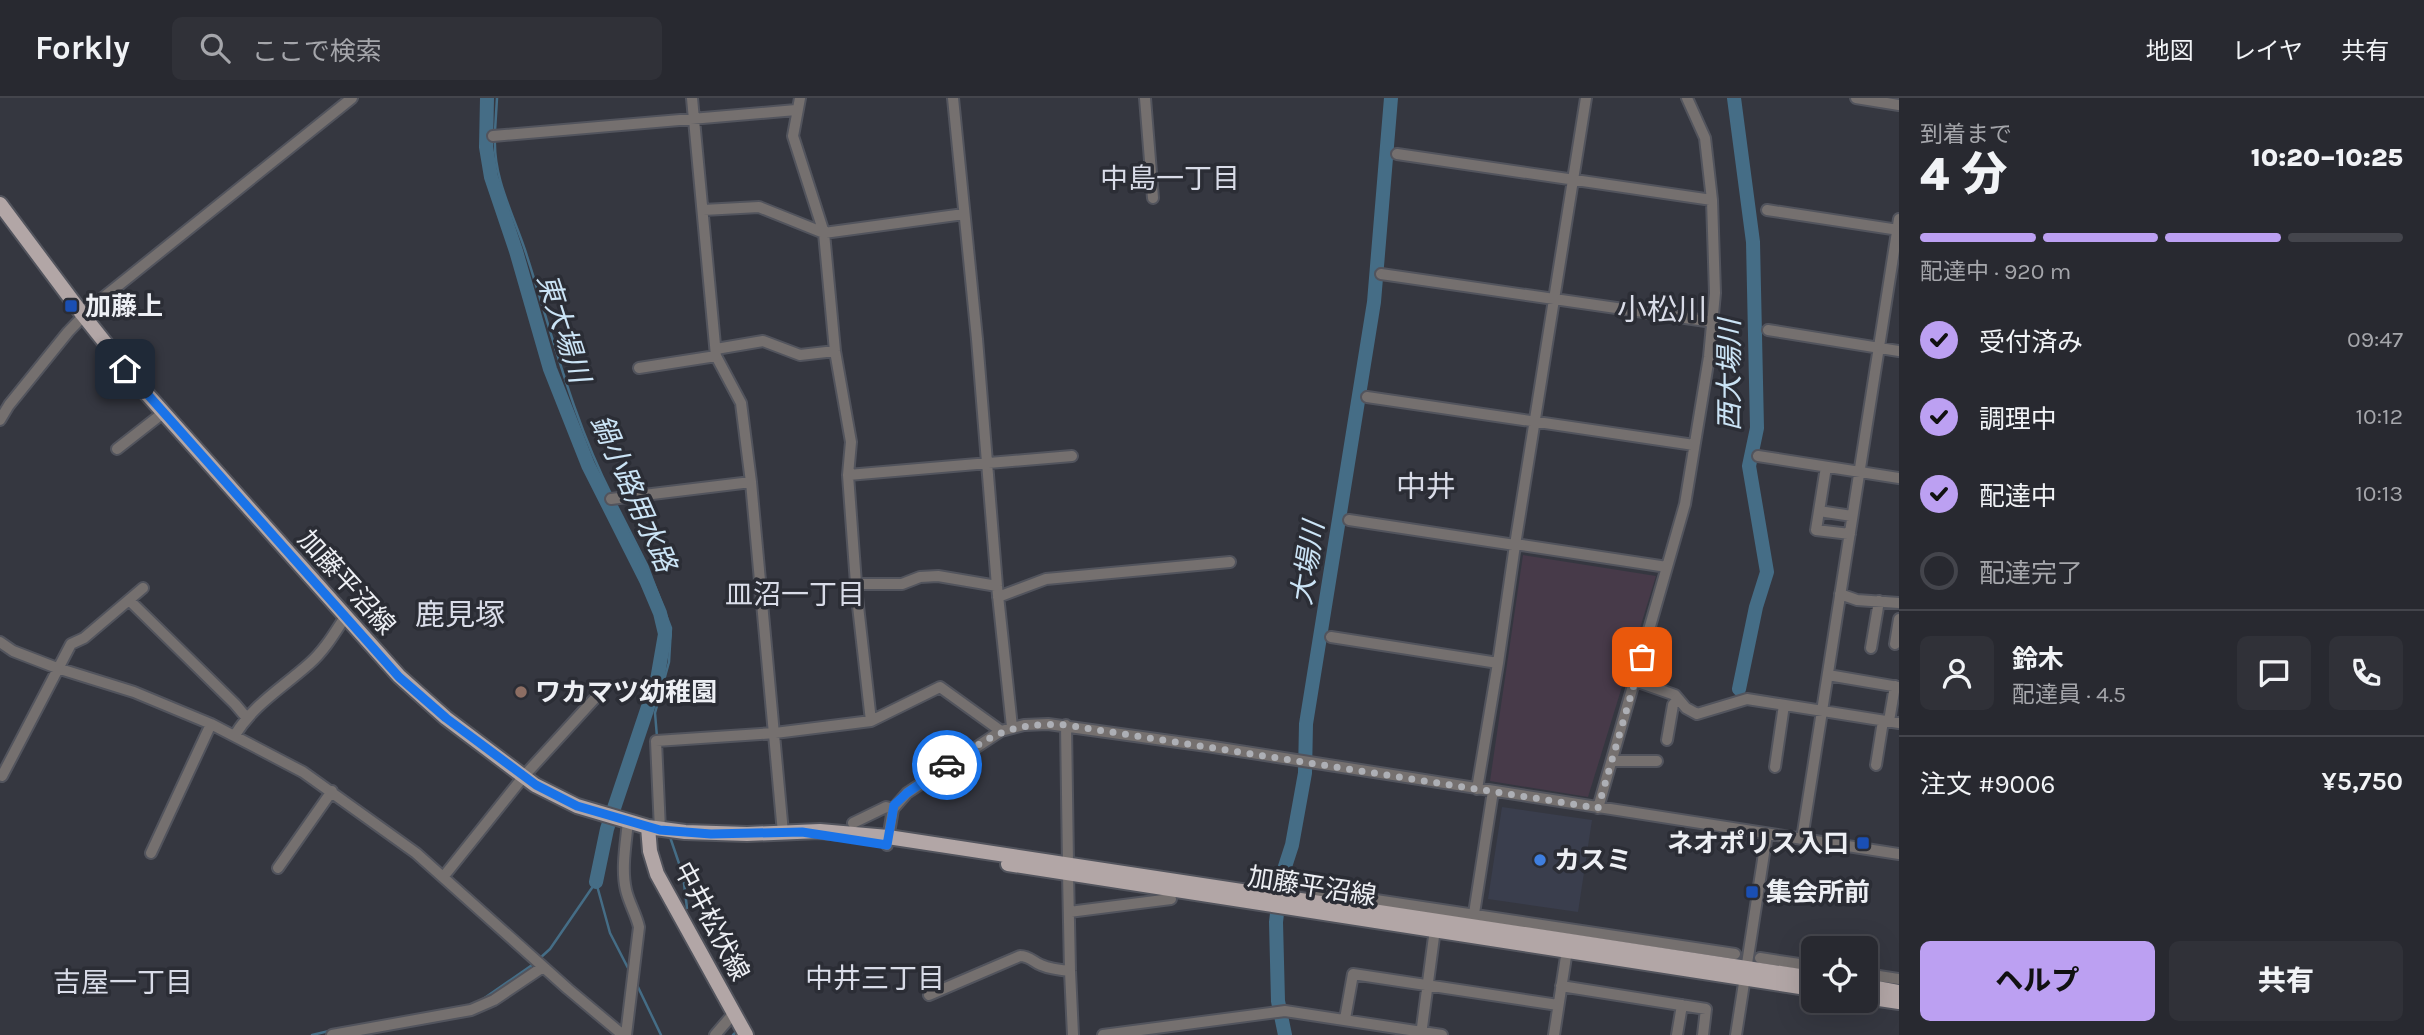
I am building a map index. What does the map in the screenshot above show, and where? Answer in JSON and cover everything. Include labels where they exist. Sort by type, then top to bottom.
[{"type":"main road","name":"加藤平沼線","points":[[0,204],[83,315],[163,413],[411,688],[524,776],[565,802],[654,828],[711,834],[834,831],[1289,902],[1567,950],[1745,972],[1801,971]]},
{"type":"main road","name":"中井松伏線","points":[[654,828],[650,851],[657,873],[746,1035]]},
{"type":"main road","name":"加藤平沼線","points":[[1289,902],[1473,919],[1631,943],[1801,986]]},
{"type":"main road","points":[[1878,988],[1899,992]]},
{"type":"main road","points":[[1878,999],[1899,1002]]},
{"type":"street","points":[[1,417],[83,315],[352,98]]},
{"type":"street","points":[[692,98],[716,352],[741,402],[751,482],[783,833]]},
{"type":"street","points":[[953,98],[977,339],[1007,729]]},
{"type":"street","points":[[1144,98],[1153,198]]},
{"type":"street","points":[[1477,789],[1586,98]]},
{"type":"street","points":[[1598,808],[1685,504],[1713,322],[1716,260],[1705,138],[1687,98]]},
{"type":"street","points":[[1856,98],[1899,105]]},
{"type":"street","points":[[493,136],[694,118],[798,104],[793,136],[824,233],[835,351],[851,442],[848,475],[856,584],[872,721]]},
{"type":"street","points":[[1397,154],[1712,200]]},
{"type":"street","points":[[702,211],[759,207],[824,233],[964,214]]},
{"type":"street","points":[[1767,210],[1898,226],[1802,839]]},
{"type":"street","points":[[1381,274],[1713,322]]},
{"type":"street","points":[[1768,330],[1899,351]]},
{"type":"street","points":[[639,368],[763,341],[800,355],[835,351]]},
{"type":"street","points":[[1367,397],[1694,445]]},
{"type":"street","points":[[117,449],[163,413]]},
{"type":"street","points":[[848,475],[1072,456]]},
{"type":"street","points":[[1758,456],[1899,478]]},
{"type":"street","points":[[1826,467],[1816,530],[1850,534]]},
{"type":"street","points":[[611,499],[751,482]]},
{"type":"street","points":[[1819,511],[1852,516]]},
{"type":"street","points":[[1349,520],[1667,567]]},
{"type":"street","points":[[856,584],[902,584],[920,577],[938,576],[998,592],[1046,579],[1230,562]]},
{"type":"street","points":[[2,776],[71,644],[84,638],[143,588]]},
{"type":"street","points":[[1840,594],[1857,600],[1899,603]]},
{"type":"street","points":[[130,600],[246,718]]},
{"type":"street","points":[[1871,648],[1879,601]]},
{"type":"street","points":[[235,735],[246,718],[272,692],[324,650],[345,617]]},
{"type":"street","points":[[1895,644],[1899,620]]},
{"type":"street","points":[[1331,637],[1499,663]]},
{"type":"street","points":[[0,642],[57,668],[134,692],[211,724],[332,791],[444,876],[543,967],[625,1035]]},
{"type":"street","points":[[1828,675],[1897,687],[1891,722],[1876,765]]},
{"type":"street","points":[[1635,681],[1675,695],[1686,709],[1697,714],[1747,699],[1891,722]]},
{"type":"street","points":[[654,828],[656,741],[775,733],[872,721],[940,687],[1007,729]]},
{"type":"street","points":[[444,876],[524,776],[597,696]]},
{"type":"street","points":[[1667,740],[1673,705],[1678,699]]},
{"type":"street","points":[[1775,767],[1784,705]]},
{"type":"street","points":[[151,853],[211,724]]},
{"type":"street","points":[[888,841],[892,809],[907,793],[1007,729],[1037,724],[1066,725],[1899,854]]},
{"type":"street","points":[[1066,725],[1073,1035]]},
{"type":"street","points":[[1612,761],[1657,761]]},
{"type":"street","points":[[278,868],[332,791]]},
{"type":"street","points":[[1316,891],[1473,919],[1493,791]]},
{"type":"street","points":[[853,823],[886,807],[892,809]]},
{"type":"street","points":[[625,1035],[639,927],[626,892],[628,821]]},
{"type":"street","points":[[1736,1035],[1767,834]]},
{"type":"street","points":[[1069,912],[1171,899]]},
{"type":"street","points":[[1421,1033],[1435,929]]},
{"type":"street","points":[[1631,943],[1735,954]]},
{"type":"street","points":[[1554,1035],[1567,950]]},
{"type":"street","points":[[929,995],[1020,956],[1030,958],[1046,968],[1070,971]]},
{"type":"street","points":[[1760,958],[1801,969]]},
{"type":"street","points":[[332,1035],[471,1010],[494,1000],[543,967]]},
{"type":"street","points":[[1345,1019],[1353,974],[1558,1005]]},
{"type":"street","points":[[1878,976],[1899,979]]},
{"type":"street","points":[[1561,986],[1706,1009],[1703,1035]]},
{"type":"street","points":[[1677,1035],[1682,1005]]},
{"type":"street","points":[[1103,1035],[1286,1011],[1442,1035]]},
{"type":"street","points":[[715,1035],[734,1013]]},
{"type":"shaded area","points":[[1523,555],[1656,576],[1588,797],[1490,781]]},
{"type":"shaded area","name":"カスミ","points":[[1502,807],[1592,820],[1578,912],[1488,899]]},
{"type":"waterway","name":"東大場川","points":[[487,98],[486,147],[491,177],[516,251],[550,369],[588,465],[646,580],[660,613],[665,634],[657,680],[607,829],[596,882]]},
{"type":"waterway","name":"鍋小路用水路","points":[[495,131],[497,98]]},
{"type":"waterway","name":"大場川","points":[[1285,1035],[1278,1001],[1276,922],[1281,879],[1292,845],[1305,773],[1306,724],[1374,302],[1391,98]]},
{"type":"waterway","name":"西大場川","points":[[1734,98],[1753,242],[1757,428],[1749,466],[1767,572],[1756,607],[1739,689]]},
{"type":"waterway","name":"鍋小路用水路","points":[[495,138],[497,167],[505,195],[574,406],[612,496]]},
{"type":"waterway","name":"鍋小路用水路","points":[[615,502],[647,565],[671,628],[669,662],[655,713],[657,737]]},
{"type":"waterway","name":"鍋小路用水路","points":[[670,837],[683,875],[687,908]]},
{"type":"waterway","points":[[596,882],[610,933],[629,970]]},
{"type":"waterway","points":[[539,959],[550,949],[596,882]]},
{"type":"waterway","points":[[483,999],[535,963]]},
{"type":"waterway","points":[[637,985],[661,1035]]},
{"type":"waterway","points":[[312,1035],[329,1031]]},
{"type":"waterway","name":"鍋小路用水路","points":[[733,1035],[736,1032]]},
{"type":"way so far","points":[[947,765],[988,738],[1012,727],[1066,725],[1598,808],[1642,657]]},
{"type":"place","name":"加藤上","points":[[71,306]]},
{"type":"place","name":"ワカマツ幼稚園","points":[[521,692]]},
{"type":"place","name":"ネオポリス入口","points":[[1863,843]]},
{"type":"place","name":"カスミ","points":[[1540,860]]},
{"type":"place","name":"集会所前","points":[[1752,892]]},
{"type":"district","name":"中島一丁目","points":[[1170,178]]},
{"type":"district","name":"小松川","points":[[1662,310]]},
{"type":"district","name":"中井","points":[[1426,487]]},
{"type":"district","name":"皿沼一丁目","points":[[795,594]]},
{"type":"district","name":"鹿見塚","points":[[460,615]]},
{"type":"district","name":"中井三丁目","points":[[875,978]]},
{"type":"district","name":"吉屋一丁目","points":[[123,982]]},
{"type":"route","points":[[125,369],[399,677],[446,718],[518,772],[565,802],[660,830],[711,834],[802,832],[887,845],[894,805],[947,765]]}]
